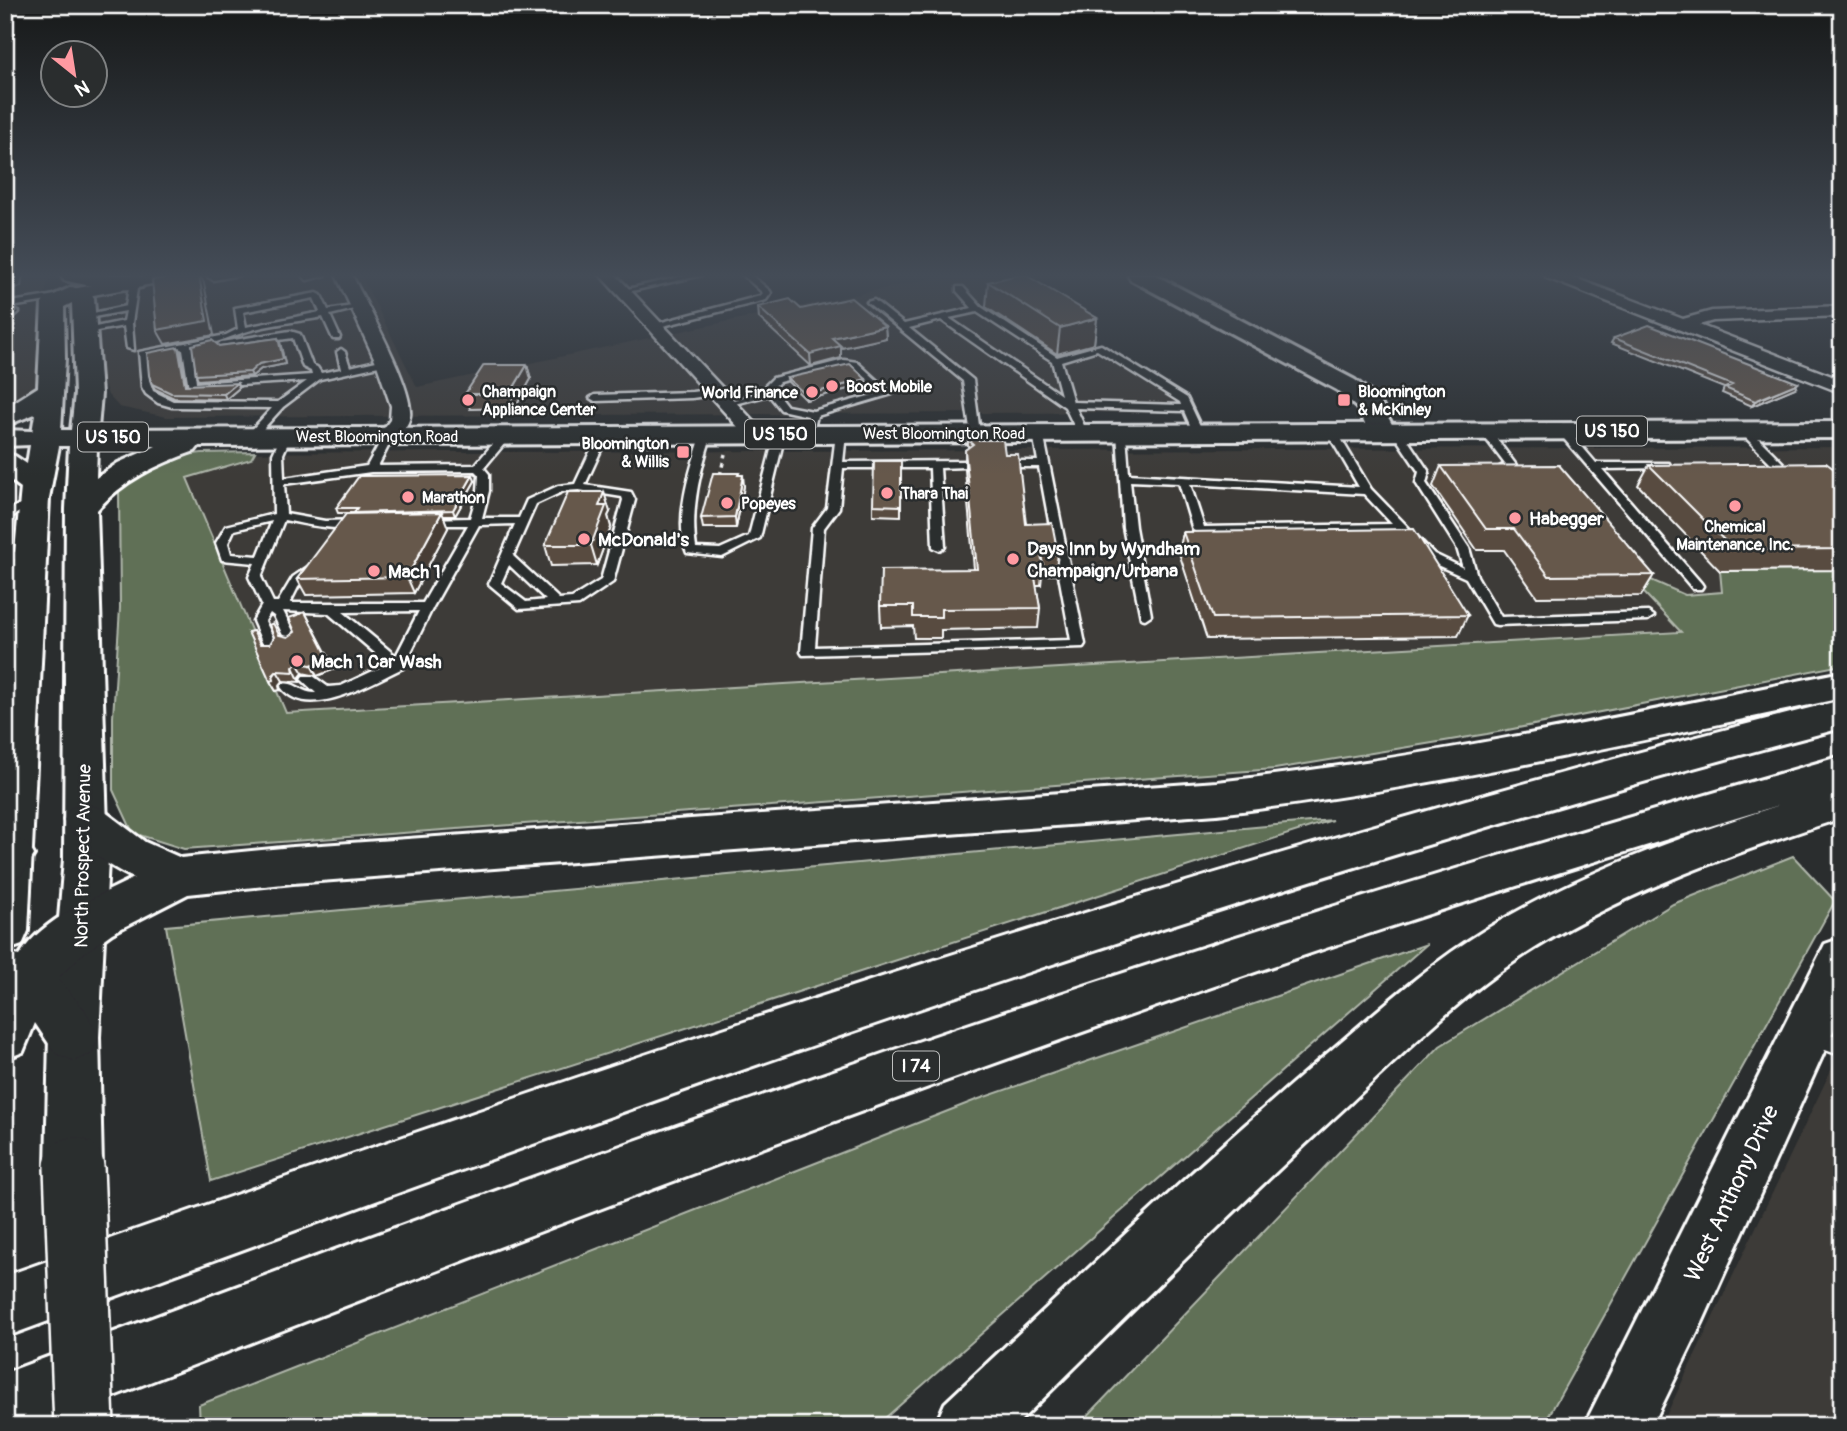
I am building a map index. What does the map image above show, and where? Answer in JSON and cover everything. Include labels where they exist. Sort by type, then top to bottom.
[{"type":"main road","name":"North Prospect Avenue","points":[[63,342],[51,390],[81,509],[85,820],[74,1037],[74,1167],[83,1426]]},
{"type":"main road","name":"North Prospect Avenue","points":[[5,930],[18,557],[42,471],[65,438],[88,394],[80,342]]},
{"type":"main road","points":[[1265,342],[1346,385],[1369,404],[1389,432]]},
{"type":"main road","points":[[5,418],[29,407],[51,390]]},
{"type":"main road","points":[[88,394],[114,411],[179,436]]},
{"type":"main road","name":"West Bloomington Road","points":[[5,438],[603,435],[716,442],[768,434],[810,423],[841,434],[1121,434],[1192,420],[1332,432],[1744,430],[1838,433]]},
{"type":"main road","points":[[81,509],[106,482],[131,466],[211,436]]},
{"type":"main road","points":[[5,463],[35,492]]},
{"type":"main road","points":[[85,820],[121,850],[160,872],[181,876],[293,864],[1217,798],[1388,777],[1842,685]]},
{"type":"main road","points":[[5,1307],[491,1132],[900,993],[1187,901],[1492,809],[1842,714]]},
{"type":"main road","name":"I 74","points":[[5,1406],[561,1193],[920,1065],[1256,950],[1518,867],[1842,771]]},
{"type":"main road","points":[[968,1426],[1282,1127],[1442,988],[1482,959],[1582,898],[1647,869],[1842,802]]},
{"type":"main road","points":[[5,1035],[17,978],[39,966],[81,929],[181,876]]},
{"type":"main road","name":"West Anthony Drive","points":[[1618,1426],[1686,1289],[1824,1041],[1842,959]]},
{"type":"main road","points":[[17,978],[60,1012],[74,1037]]},
{"type":"street","points":[[375,342],[401,406],[400,420],[389,435]]},
{"type":"street","points":[[671,342],[722,397],[768,434]]},
{"type":"street","points":[[1725,342],[1842,387]]},
{"type":"lane","points":[[130,342],[131,348]]},
{"type":"lane","points":[[204,342],[142,354],[148,392],[155,400],[172,404],[280,405]]},
{"type":"lane","points":[[187,345],[243,342]]},
{"type":"lane","points":[[298,342],[308,367],[316,373]]},
{"type":"lane","points":[[306,342],[316,373]]},
{"type":"lane","points":[[920,342],[968,380],[975,433]]},
{"type":"lane","points":[[978,342],[1069,405],[1192,420],[1184,400],[1098,347],[1056,360]]},
{"type":"lane","points":[[1028,342],[1056,360],[1069,405],[1082,432]]},
{"type":"lane","points":[[187,345],[192,386],[346,371],[385,362]]},
{"type":"lane","points":[[341,352],[346,371]]},
{"type":"lane","points":[[844,363],[854,364],[887,394],[810,423],[784,408],[771,392],[768,388],[776,380],[844,363]]},
{"type":"lane","points":[[251,436],[316,373]]},
{"type":"lane","points":[[595,398],[692,395],[722,397],[771,392]]},
{"type":"lane","points":[[1744,430],[1779,465]]},
{"type":"lane","points":[[1485,431],[1511,465],[1501,472],[1488,472]]},
{"type":"lane","points":[[1563,431],[1697,586]]},
{"type":"lane","points":[[1332,432],[1367,491],[1399,527],[1430,557],[1471,576]]},
{"type":"lane","points":[[1389,432],[1424,472],[1437,472]]},
{"type":"lane","points":[[841,434],[833,508],[818,528],[808,652],[1078,644],[1038,433]]},
{"type":"lane","points":[[716,442],[701,450],[686,531],[691,551],[722,553],[754,538],[768,434]]},
{"type":"lane","points":[[1121,434],[1129,527],[1145,615]]},
{"type":"lane","points":[[371,469],[389,435]]},
{"type":"lane","points":[[478,468],[506,435]]},
{"type":"lane","points":[[579,487],[603,435]]},
{"type":"lane","points":[[286,436],[278,454],[280,516],[255,577],[268,605],[279,614],[292,641]]},
{"type":"lane","points":[[838,466],[965,464]]},
{"type":"lane","points":[[1008,464],[1044,464]]},
{"type":"lane","points":[[935,465],[939,547]]},
{"type":"lane","points":[[1766,465],[1793,465]]},
{"type":"lane","points":[[1593,466],[1673,466]]},
{"type":"lane","points":[[416,481],[425,468]]},
{"type":"lane","points":[[279,482],[371,469],[478,468],[484,474],[485,484],[475,521],[398,665],[343,690],[313,700],[298,697],[288,687]]},
{"type":"lane","points":[[1424,472],[1421,483],[1463,548],[1471,576],[1497,621],[1648,616]]},
{"type":"lane","points":[[1124,477],[1367,491]]},
{"type":"lane","points":[[1184,481],[1199,530],[1399,527]]},
{"type":"lane","points":[[579,487],[627,494],[629,500],[607,582],[575,603],[523,606],[495,583],[522,521],[531,502],[562,488],[579,487]]},
{"type":"lane","points":[[5,519],[35,492]]},
{"type":"lane","points":[[262,560],[226,556],[222,543],[230,528],[280,516],[325,524],[375,523]]},
{"type":"lane","points":[[413,522],[522,521]]},
{"type":"lane","points":[[336,541],[348,524]]},
{"type":"lane","points":[[507,557],[557,604]]},
{"type":"lane","points":[[283,607],[288,590],[300,575],[324,559]]},
{"type":"lane","points":[[268,605],[331,608],[427,607]]},
{"type":"lane","points":[[268,605],[259,621],[271,648]]},
{"type":"lane","points":[[331,608],[398,665]]},
{"type":"lane","points":[[308,679],[326,692],[343,690]]},
{"type":"path","points":[[716,442],[719,481]]},
{"type":"shaded area","points":[[5,342],[39,342],[35,390],[5,414]]},
{"type":"shaded area","points":[[98,342],[394,342],[417,387],[631,342],[1093,342],[1196,412],[167,417],[119,407],[108,395],[102,379]]},
{"type":"shaded area","points":[[1842,447],[1842,620],[1682,632],[286,713],[187,477],[202,453]]},
{"type":"shaded area","points":[[1842,1047],[1842,1426],[1661,1426]]},
{"type":"green space","points":[[255,452],[251,459],[187,478],[286,713],[1681,632],[1632,580],[1649,579],[1685,595],[1722,592],[1720,571],[1842,570],[1842,665],[1487,734],[1275,769],[184,849],[133,833],[113,790],[113,717],[120,608],[119,489],[162,458],[202,453]]},
{"type":"green space","points":[[1332,820],[211,1181],[166,926]]},
{"type":"green space","points":[[1793,856],[1835,901],[1543,1426],[1078,1426],[1440,1046],[1673,904]]},
{"type":"green space","points":[[1427,944],[876,1426],[200,1426],[199,1405],[976,1100]]},
{"type":"building","points":[[214,342],[219,346],[279,342],[283,359],[259,364],[250,372],[196,375],[192,345]]},
{"type":"building","points":[[796,342],[836,342],[841,346],[810,354]]},
{"type":"building","points":[[1623,342],[1692,342],[1798,383],[1755,401],[1725,388],[1732,385]]},
{"type":"building","points":[[178,347],[185,385],[237,383],[224,394],[171,393],[152,384],[147,353]]},
{"type":"building","points":[[850,364],[866,379],[806,395],[787,378]]},
{"type":"building","points":[[484,365],[527,365],[510,394],[465,394]]},
{"type":"building","name":"Days Inn by Wyndham Champaign/Urbana","points":[[968,440],[1003,440],[1005,454],[1018,454],[1026,524],[1052,523],[1058,554],[1041,554],[1043,565],[1033,565],[1040,608],[941,609],[941,617],[913,617],[913,606],[880,606],[881,570],[977,569],[965,450],[973,444]]},
{"type":"building","name":"Thara Thai","points":[[874,461],[901,461],[901,506],[873,505]]},
{"type":"building","points":[[1826,463],[1842,475],[1842,549],[1734,550],[1649,465]]},
{"type":"building","name":"Habegger","points":[[1559,465],[1654,575],[1549,576],[1514,529],[1486,529],[1441,466]]},
{"type":"building","name":"Popeyes","points":[[713,473],[743,475],[735,517],[701,518]]},
{"type":"building","name":"Marathon","points":[[473,475],[453,510],[354,513],[357,508],[336,508],[359,476]]},
{"type":"building","points":[[568,492],[604,492],[599,506],[606,506],[591,545],[545,545]]},
{"type":"building","points":[[442,512],[407,577],[297,579],[346,514]]},
{"type":"building","points":[[1414,529],[1468,615],[1213,618],[1183,532]]},
{"type":"building","name":"Mach 1 Car Wash","points":[[305,612],[329,659],[311,665],[297,663],[293,667],[294,672],[277,671],[273,675],[274,680],[270,681],[248,632],[253,631],[260,644],[270,644],[274,637],[269,625],[273,623],[279,635],[288,637],[295,632],[289,618]]},
{"type":"place","name":"Boost Mobile","points":[[832,386]]},
{"type":"place","name":"World Finance","points":[[812,392]]},
{"type":"place","name":"Champaign Appliance Center","points":[[468,400]]},
{"type":"place","name":"Bloomington & McKinley","points":[[1344,400]]},
{"type":"place","name":"Bloomington & Willis","points":[[683,452]]},
{"type":"place","name":"Thara Thai","points":[[887,493]]},
{"type":"place","name":"Marathon","points":[[408,497]]},
{"type":"place","name":"Popeyes","points":[[727,503]]},
{"type":"place","name":"Chemical Maintenance, Inc.","points":[[1735,506]]},
{"type":"place","name":"Habegger","points":[[1515,518]]},
{"type":"place","name":"McDonald's","points":[[584,539]]},
{"type":"place","name":"Days Inn by Wyndham Champaign/Urbana","points":[[1013,559]]},
{"type":"place","name":"Mach 1","points":[[374,571]]},
{"type":"place","name":"Mach 1 Car Wash","points":[[297,661]]}]
